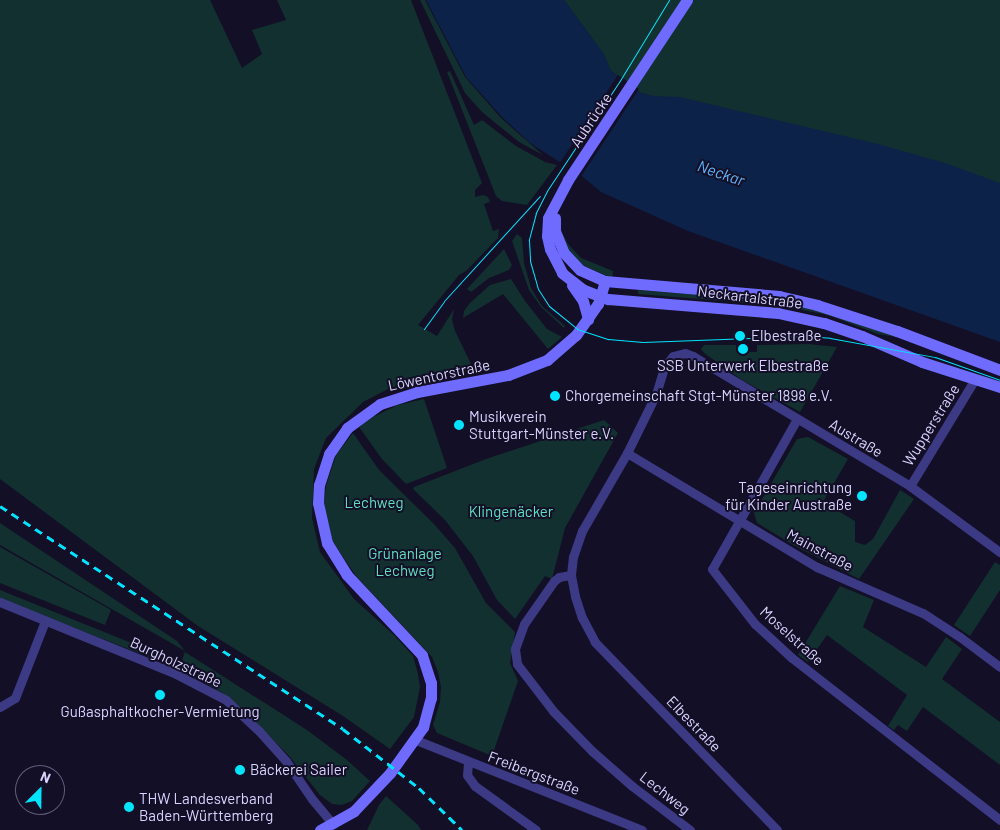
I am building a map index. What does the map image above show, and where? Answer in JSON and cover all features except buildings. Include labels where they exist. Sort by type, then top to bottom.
[{"type":"main road","name":"Aubrücke","points":[[564,187],[687,0]]},
{"type":"main road","name":"Neckartalstraße","points":[[564,187],[555,208],[548,218],[548,242],[557,266],[568,278],[584,290],[600,297],[778,313],[834,326],[922,362],[1000,388]]},
{"type":"main road","name":"Neckartalstraße","points":[[555,208],[555,231],[564,254],[580,270],[605,281],[779,296],[817,305],[897,331],[1000,370]]},
{"type":"main road","points":[[568,278],[583,301],[588,319]]},
{"type":"main road","name":"Löwentorstraße","points":[[320,830],[337,827],[360,806],[416,740],[425,722],[431,698],[431,683],[422,655],[347,575],[326,543],[318,504],[323,468],[338,439],[351,424],[380,404],[400,396],[520,372],[546,360],[571,341],[588,319],[600,297],[605,281]]},
{"type":"street","name":"Elbestraße","points":[[693,356],[685,353],[673,356],[664,367],[656,394],[627,453],[582,530],[573,557],[571,575],[582,618],[595,642],[777,830]]},
{"type":"street","name":"Austraße","points":[[693,356],[910,486],[1000,552]]},
{"type":"street","name":"Wupperstraße","points":[[910,486],[975,379]]},
{"type":"street","name":"Moselstraße","points":[[797,419],[712,569],[755,624],[792,658],[1000,820]]},
{"type":"street","name":"Mainstraße","points":[[627,453],[817,567],[923,613],[960,637],[1000,668]]},
{"type":"street","name":"Lechweg","points":[[571,575],[559,577],[554,581],[524,624],[515,649],[517,664],[553,712],[592,751],[632,786],[690,830]]},
{"type":"street","name":"Burgholzstraße","points":[[0,602],[176,674],[226,700],[259,731],[286,761],[312,799],[337,827]]},
{"type":"street","points":[[0,707],[15,698],[45,621]]},
{"type":"street","name":"Freibergstraße","points":[[416,740],[642,830]]},
{"type":"street","points":[[468,762],[467,775],[475,786],[536,830]]},
{"type":"green space","points":[[0,0],[210,0],[242,68],[262,54],[252,30],[286,20],[277,0],[411,0],[482,183],[475,190],[475,197],[483,195],[488,197],[490,202],[484,204],[493,231],[499,229],[498,238],[466,271],[459,275],[418,325],[437,336],[454,309],[452,320],[455,331],[474,370],[418,380],[388,389],[363,402],[326,438],[314,469],[312,518],[320,552],[354,599],[394,635],[413,656],[418,674],[420,687],[414,717],[390,749],[343,716],[198,626],[0,479]]},
{"type":"green space","points":[[420,0],[425,0],[465,77],[501,118],[543,155],[519,142],[482,112],[465,93]]},
{"type":"green space","points":[[564,0],[1000,0],[1000,187],[641,93],[611,71],[597,45]]},
{"type":"green space","points":[[450,71],[474,125],[482,120],[516,146],[545,162],[557,165],[527,205],[502,201],[496,196],[447,72]]},
{"type":"green space","points":[[560,229],[568,244],[581,258],[613,271],[612,278],[578,263],[565,247]]},
{"type":"green space","points":[[517,234],[522,238],[524,263],[531,288],[542,306],[565,326],[564,328],[541,307],[529,290],[512,241]]},
{"type":"green space","points":[[504,249],[512,265],[509,270],[489,278],[471,292],[467,289]]},
{"type":"green space","points":[[511,279],[547,329],[562,337],[548,349],[503,294],[463,318],[464,311],[470,303],[490,285]]},
{"type":"green space","points":[[638,290],[777,301],[828,312],[902,338],[878,334],[828,315],[777,305],[638,294]]},
{"type":"green space","points":[[808,344],[837,347],[800,412],[742,380],[701,349],[704,345],[736,345],[736,352],[757,352],[757,345]]},
{"type":"green space","points":[[424,399],[447,468],[406,484],[382,459],[359,427],[373,417],[398,405]]},
{"type":"green space","name":"Klingenäcker","points":[[604,420],[618,433],[565,528],[552,579],[545,576],[515,619],[497,600],[473,556],[445,520],[413,489],[486,459]]},
{"type":"green space","name":"Grünanlage Lechweg","points":[[353,433],[379,470],[434,524],[455,548],[486,603],[515,632],[510,663],[518,681],[492,756],[437,733],[433,725],[440,702],[441,687],[432,657],[356,576],[332,541],[324,505],[326,486],[336,455]]},
{"type":"green space","points":[[808,437],[848,459],[823,502],[855,521],[855,542],[865,545],[873,539],[900,490],[914,499],[859,579],[795,546],[757,523],[754,513],[797,439]]},
{"type":"green space","points":[[0,523],[177,641],[185,651],[0,545]]},
{"type":"green space","points":[[0,547],[111,610],[105,625],[0,583]]},
{"type":"green space","points":[[995,562],[1000,565],[1000,590],[970,636],[954,625]]},
{"type":"green space","points":[[840,586],[874,600],[863,627],[926,667],[946,637],[962,649],[942,679],[1000,722],[1000,765],[923,707],[907,731],[898,725],[894,730],[888,726],[907,695],[827,635],[808,662],[798,655]]},
{"type":"green space","points":[[0,590],[181,663],[185,652],[307,730],[347,760],[370,781],[352,801],[342,805],[332,804],[320,795],[290,757],[244,710],[221,692],[180,669],[0,599]]},
{"type":"green space","points":[[386,796],[421,830],[367,830],[379,805]]},
{"type":"water","name":"Neckar","points":[[426,0],[564,0],[604,54],[611,71],[641,93],[653,96],[680,97],[878,144],[945,163],[1000,183],[1000,342],[688,231],[601,192],[583,177],[530,143],[502,117],[466,77]]},
{"type":"pier","points":[[618,75],[639,89],[580,178],[559,164]]},
{"type":"tram line","points":[[669,0],[621,79],[547,191],[536,213],[529,240],[530,261],[538,289],[549,306],[577,329],[608,339],[643,342],[804,336],[830,338],[935,357],[1000,380]]},
{"type":"tram line","points":[[424,329],[444,301],[540,196]]},
{"type":"railway","points":[[0,506],[343,729],[419,788],[462,830]]},
{"type":"place","name":"Elbestraße","points":[[740,336]]},
{"type":"place","name":"SSB Unterwerk Elbestraße","points":[[743,349]]},
{"type":"place","name":"Chorgemeinschaft Stgt-Münster 1898 e.V.","points":[[555,396]]},
{"type":"place","name":"Musikverein Stuttgart-Münster e.V.","points":[[459,425]]},
{"type":"place","name":"Tageseinrichtung für Kinder Austraße","points":[[862,496]]},
{"type":"place","name":"Gußasphaltkocher-Vermietung","points":[[160,695]]},
{"type":"place","name":"Bäckerei Sailer","points":[[240,770]]},
{"type":"place","name":"THW Landesverband Baden-Württemberg","points":[[129,807]]}]
